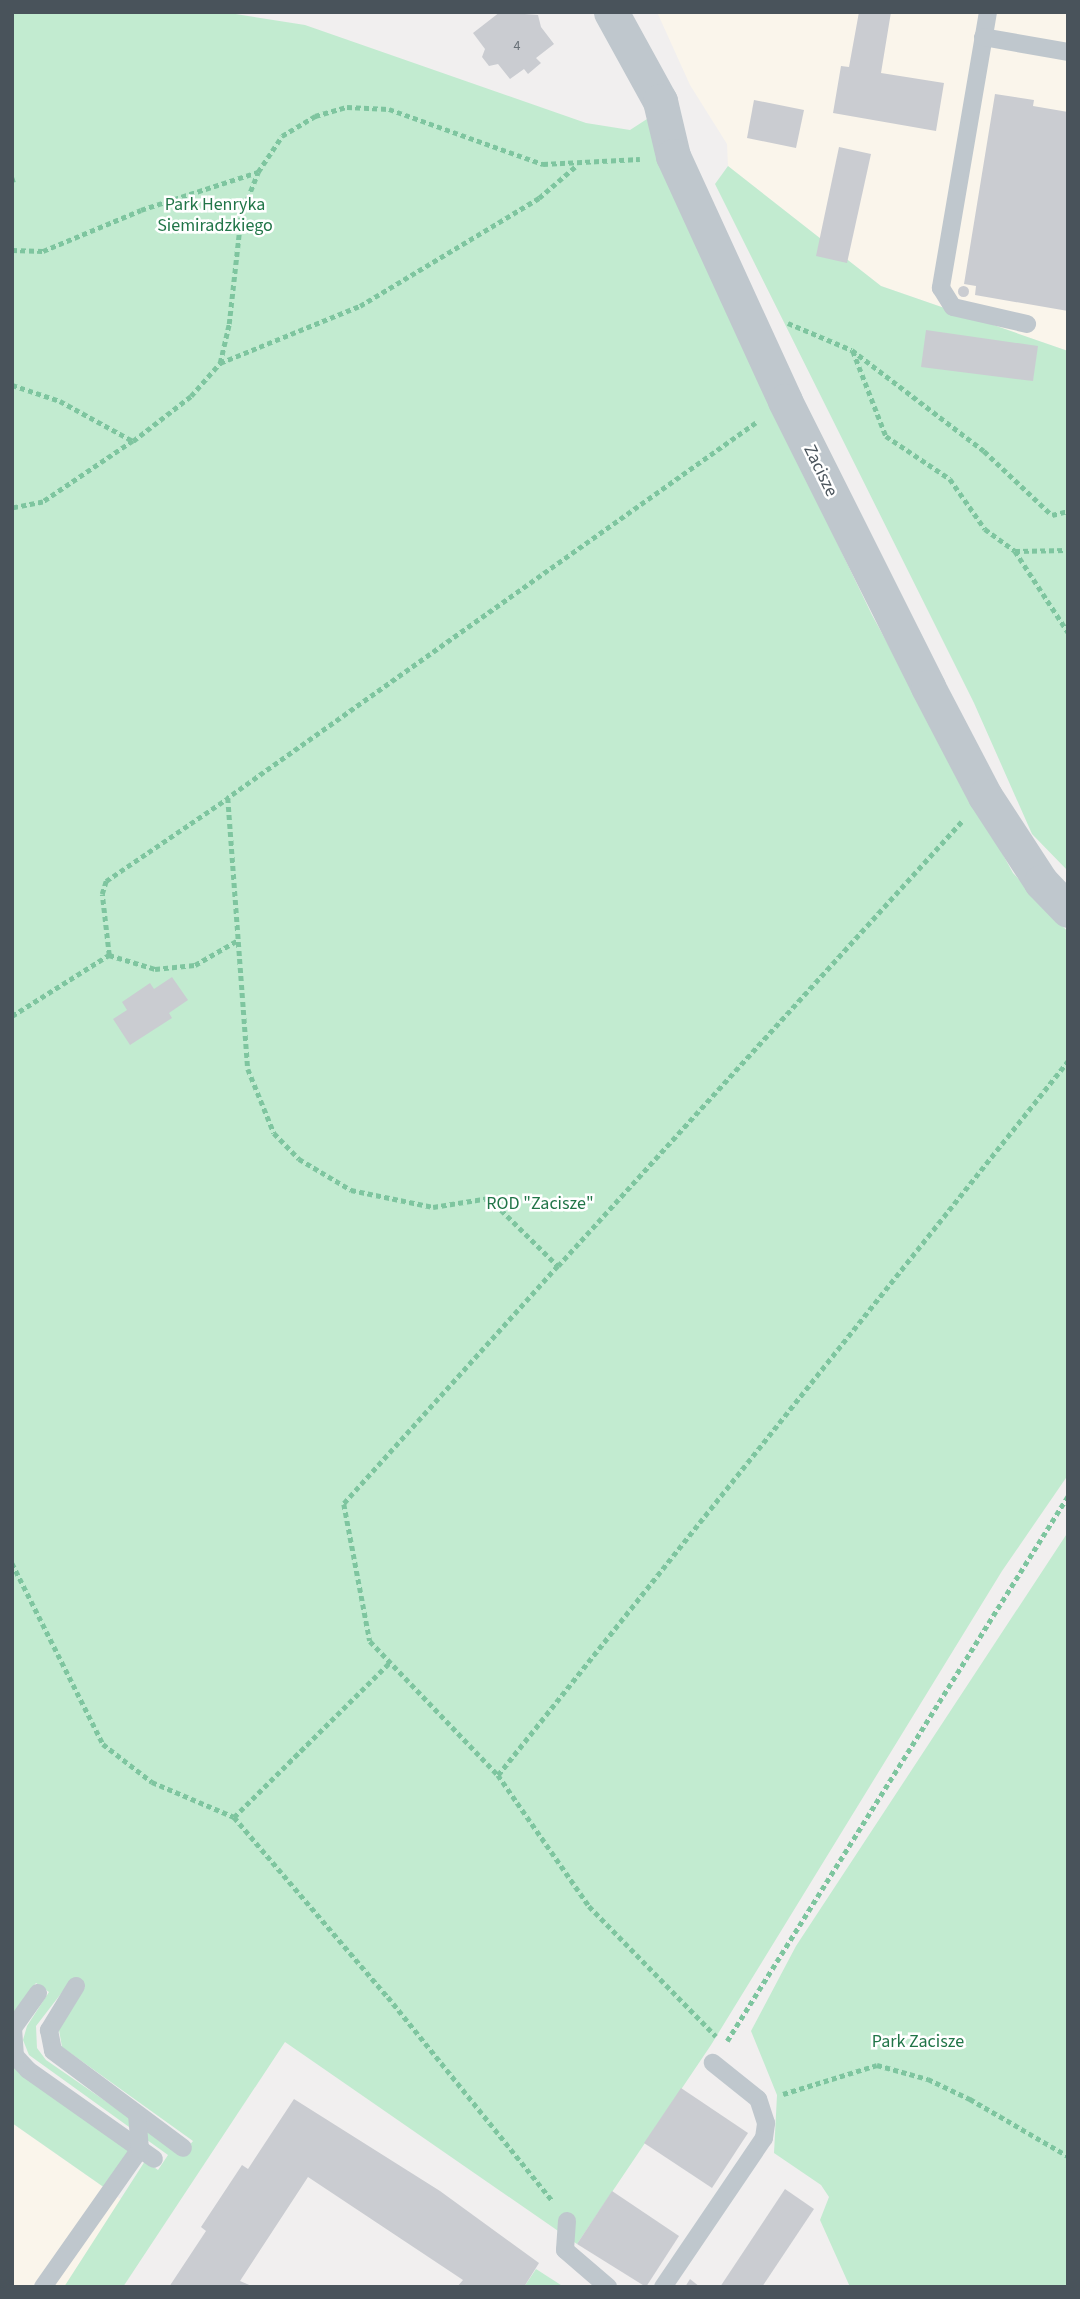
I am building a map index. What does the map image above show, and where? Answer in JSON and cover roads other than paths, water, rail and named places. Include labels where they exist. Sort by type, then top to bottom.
[{"type":"street","name":"Zacisze","points":[[611,12],[660,101],[674,156],[785,401],[985,796],[1041,882],[1068,910]]},
{"type":"lane","points":[[988,12],[941,288],[953,307],[1027,324]]},
{"type":"lane","points":[[983,37],[1068,52]]},
{"type":"lane","points":[[76,1986],[49,2030],[53,2051],[183,2148]]},
{"type":"lane","points":[[38,1993],[13,2028],[15,2056],[28,2070],[147,2154]]},
{"type":"lane","points":[[663,2287],[764,2138],[766,2123],[758,2099],[713,2063]]},
{"type":"lane","points":[[137,2115],[147,2154]]},
{"type":"lane","points":[[43,2287],[147,2154]]},
{"type":"lane","points":[[567,2221],[565,2250],[608,2287]]},
{"type":"park label","name":"Park Henryka Siemiradzkiego","points":[[215,216]]},
{"type":"park label","name":"ROD \"Zacisze\"","points":[[540,1204]]},
{"type":"park label","name":"Park Zacisze","points":[[918,2042]]}]
